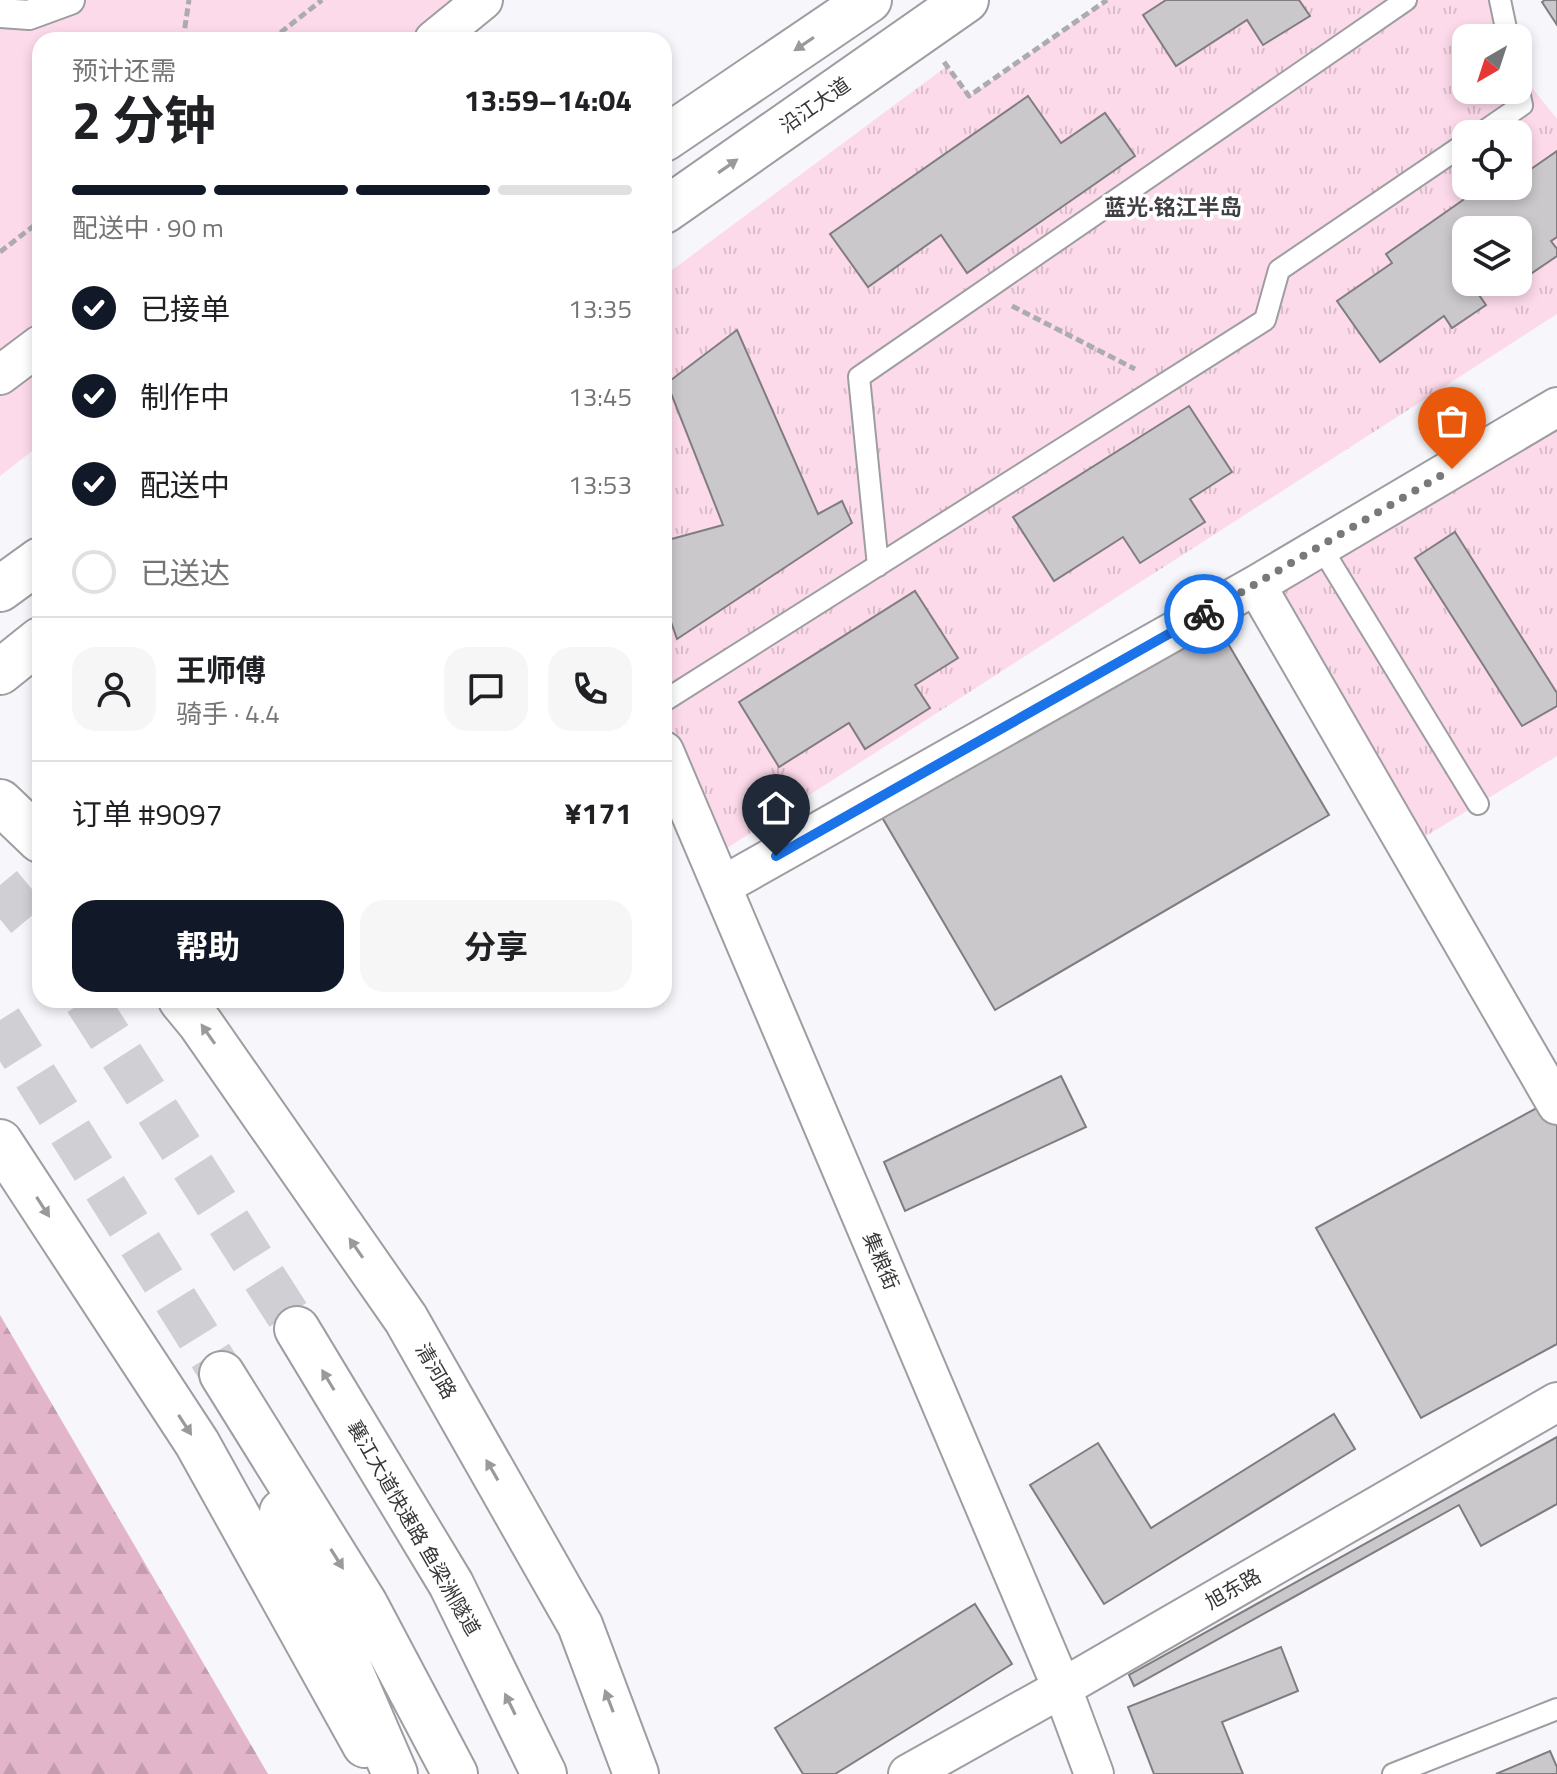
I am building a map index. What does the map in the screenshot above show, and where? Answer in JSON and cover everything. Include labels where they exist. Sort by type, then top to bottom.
[{"type":"main road","points":[[672,134],[869,0]]},
{"type":"main road","name":"沿江大道","points":[[672,205],[966,0]]},
{"type":"main road","points":[[0,589],[32,566]]},
{"type":"main road","points":[[0,672],[32,646]]},
{"type":"main road","points":[[0,781],[32,820]]},
{"type":"main road","points":[[0,802],[32,832]]},
{"type":"main road","name":"清河路","points":[[188,1008],[406,1319],[580,1625],[636,1774]]},
{"type":"main road","points":[[0,1142],[197,1443],[381,1774]]},
{"type":"main road","name":"襄江大道快速路 鱼梁洲隧道","points":[[297,1329],[451,1584],[544,1774]]},
{"type":"main road","points":[[395,1774],[222,1374],[365,1604],[455,1774]]},
{"type":"street","points":[[0,13],[29,15],[70,0]]},
{"type":"street","points":[[444,32],[483,0]]},
{"type":"street","points":[[0,375],[32,351]]},
{"type":"street","points":[[722,886],[1256,585],[1557,407]]},
{"type":"street","points":[[1256,585],[1557,1105]]},
{"type":"street","name":"集粮街","points":[[672,770],[1062,1688],[1094,1774]]},
{"type":"street","name":"旭东路","points":[[908,1774],[1557,1402]]},
{"type":"lane","points":[[878,566],[859,377],[1406,0]]},
{"type":"lane","points":[[1500,0],[1505,24]]},
{"type":"lane","points":[[1500,120],[1522,104]]},
{"type":"lane","points":[[672,696],[1265,320],[1279,270],[1452,153]]},
{"type":"lane","points":[[1321,547],[1478,804]]},
{"type":"lane","points":[[1393,1774],[1557,1709]]},
{"type":"path","points":[[184,32],[189,0]]},
{"type":"path","points":[[281,32],[322,0]]},
{"type":"path","points":[[921,31],[969,96],[1107,0]]},
{"type":"path","points":[[0,252],[32,227]]},
{"type":"path","points":[[983,291],[1164,384]]},
{"type":"green space","points":[[0,0],[483,0],[444,32],[32,32],[32,451],[0,476]]},
{"type":"green space","points":[[1107,0],[1500,0],[1505,24],[1452,24],[1452,104],[1532,104],[1532,88],[1557,119],[1557,314],[710,859],[672,770],[672,270],[947,66],[969,96]]},
{"type":"green space","points":[[1557,407],[1557,756],[1408,847],[1256,585]]},
{"type":"green space","points":[[0,1315],[268,1774],[0,1774]]},
{"type":"building","points":[[1166,0],[1299,0],[1310,16],[1263,45],[1247,20],[1176,66],[1143,15]]},
{"type":"building","points":[[1557,0],[1557,25],[1542,2]]},
{"type":"building","points":[[1028,96],[1061,143],[1105,113],[1135,156],[967,273],[941,235],[868,287],[830,234]]},
{"type":"building","points":[[1557,151],[1557,237],[1551,241],[1557,249],[1557,256],[1532,273],[1532,216],[1452,216],[1452,296],[1480,296],[1486,305],[1452,328],[1444,316],[1380,362],[1337,301],[1392,263],[1386,254],[1463,200],[1532,200],[1532,168]]},
{"type":"building","points":[[737,330],[818,514],[842,501],[852,523],[677,639],[672,625],[672,539],[723,525],[672,396],[672,379]]},
{"type":"building","points":[[1189,406],[1232,472],[1190,499],[1205,522],[1140,563],[1123,537],[1054,581],[1013,517]]},
{"type":"building","points":[[1455,532],[1557,693],[1557,706],[1522,726],[1415,558]]},
{"type":"building","points":[[915,591],[958,658],[915,685],[930,708],[865,749],[849,723],[779,767],[739,702]]},
{"type":"building","points":[[1210,613],[1329,815],[995,1010],[876,807]]},
{"type":"building","points":[[1061,1076],[1086,1127],[905,1211],[884,1162]]},
{"type":"building","points":[[1546,1103],[1557,1123],[1557,1344],[1421,1418],[1316,1228]]},
{"type":"building","points":[[1334,1414],[1355,1449],[1104,1604],[1030,1485],[1098,1443],[1151,1528]]},
{"type":"building","points":[[1557,1437],[1557,1504],[1481,1546],[1459,1505],[1134,1686],[1129,1675]]},
{"type":"building","points":[[975,1604],[1012,1664],[835,1774],[803,1774],[775,1728]]},
{"type":"building","points":[[1281,1647],[1298,1691],[1222,1722],[1243,1774],[1154,1774],[1128,1707]]},
{"type":"building","points":[[1550,1751],[1557,1774],[1496,1774]]},
{"type":"tunnel","points":[[0,885],[32,923]]},
{"type":"tunnel","points":[[91,1008],[297,1329]]},
{"type":"tunnel","points":[[0,1020],[222,1374]]},
{"type":"way so far","points":[[1204,614],[1452,469]]},
{"type":"district","name":"蓝光·铭江半岛","points":[[1173,207]]},
{"type":"route","points":[[776,856],[1204,614]]}]
